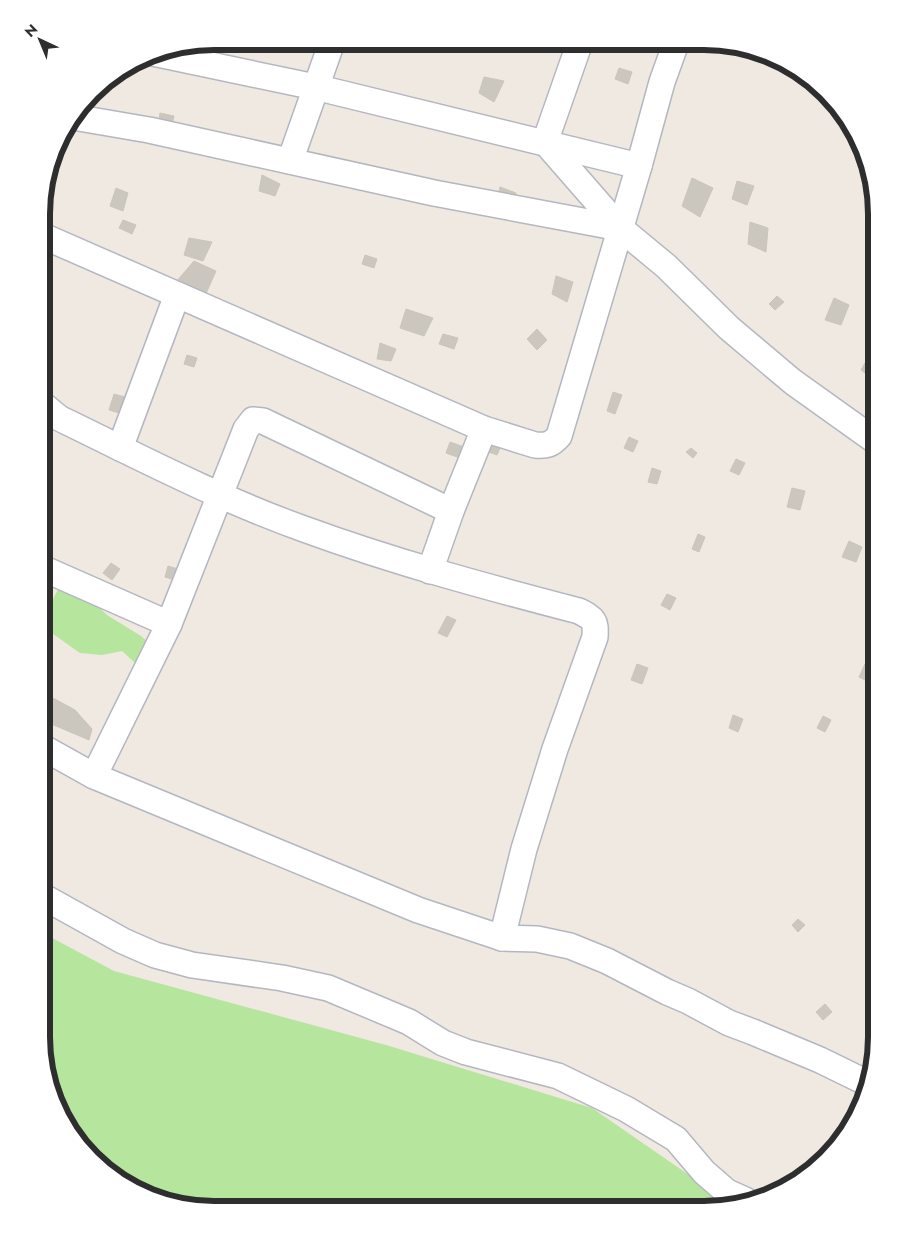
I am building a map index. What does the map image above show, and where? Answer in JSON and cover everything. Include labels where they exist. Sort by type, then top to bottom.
[{"type":"street","points":[[290,161],[329,50]]},
{"type":"street","points":[[545,142],[577,50]]},
{"type":"street","points":[[50,239],[484,428],[535,445],[544,446],[552,444],[559,436],[662,82],[673,50]]},
{"type":"street","points":[[170,56],[315,87],[639,166]]},
{"type":"street","points":[[81,118],[149,130],[434,193],[620,228]]},
{"type":"street","points":[[545,142],[620,228],[666,266],[729,328],[779,370],[868,435]]},
{"type":"street","points":[[120,448],[177,296]]},
{"type":"street","points":[[50,411],[59,418],[220,495],[303,529],[430,571],[579,612],[592,618],[596,626],[595,637],[554,750],[524,849],[502,938]]},
{"type":"street","points":[[94,776],[169,624],[246,429],[253,420],[258,420],[451,511]]},
{"type":"street","points":[[430,571],[451,511],[484,428]]},
{"type":"street","points":[[50,572],[169,624]]},
{"type":"street","points":[[50,751],[94,776],[418,910],[502,938],[536,939],[570,946],[688,1001],[729,1023],[812,1057],[862,1080]]},
{"type":"street","points":[[50,900],[123,941],[154,955],[192,965],[282,978],[328,988],[409,1022],[443,1043],[466,1052],[558,1076],[626,1108],[676,1138],[704,1172],[727,1192],[738,1197]]},
{"type":"green space","points":[[63,582],[81,590],[107,615],[141,636],[152,646],[142,669],[122,651],[102,655],[80,653],[50,632],[50,608]]},
{"type":"green space","points":[[50,937],[114,971],[386,1045],[592,1108],[725,1200],[214,1201],[192,1200],[151,1189],[114,1167],[91,1145],[78,1128],[62,1100],[51,1059]]},
{"type":"building","points":[[619,68],[632,72],[628,84],[615,79]]},
{"type":"building","points":[[484,77],[504,81],[494,102],[479,93]]},
{"type":"building","points":[[160,113],[174,116],[171,130],[158,128]]},
{"type":"building","points":[[262,175],[280,184],[275,196],[259,191]]},
{"type":"building","points":[[692,178],[713,188],[700,217],[682,206]]},
{"type":"building","points":[[737,181],[754,186],[747,205],[732,199]]},
{"type":"building","points":[[500,187],[516,193],[512,204],[497,200]]},
{"type":"building","points":[[116,188],[128,193],[123,211],[110,206]]},
{"type":"building","points":[[123,220],[136,225],[132,234],[119,228]]},
{"type":"building","points":[[750,222],[768,228],[766,252],[748,244]]},
{"type":"building","points":[[189,238],[212,242],[203,261],[184,255]]},
{"type":"building","points":[[365,255],[377,259],[374,268],[362,264]]},
{"type":"building","points":[[194,261],[216,271],[204,298],[176,282]]},
{"type":"building","points":[[556,276],[573,282],[567,302],[552,294]]},
{"type":"building","points":[[777,296],[784,302],[775,310],[769,304]]},
{"type":"building","points":[[834,298],[849,305],[841,325],[825,320]]},
{"type":"building","points":[[406,309],[433,318],[424,336],[400,328]]},
{"type":"building","points":[[537,329],[547,340],[537,350],[527,339]]},
{"type":"building","points":[[443,334],[458,338],[454,349],[439,344]]},
{"type":"building","points":[[380,343],[396,349],[391,361],[377,359]]},
{"type":"building","points":[[187,355],[197,358],[194,367],[184,364]]},
{"type":"building","points":[[865,363],[868,364],[868,375],[861,370]]},
{"type":"building","points":[[613,392],[622,395],[615,414],[607,411]]},
{"type":"building","points":[[114,394],[132,399],[124,424],[116,421],[119,413],[109,410]]},
{"type":"building","points":[[629,437],[638,441],[633,452],[624,448]]},
{"type":"building","points":[[450,442],[464,447],[460,458],[446,453]]},
{"type":"building","points":[[489,442],[501,446],[497,455],[486,451]]},
{"type":"building","points":[[691,448],[697,453],[693,458],[686,452]]},
{"type":"building","points":[[736,459],[745,463],[739,475],[730,471]]},
{"type":"building","points":[[652,468],[661,471],[657,484],[648,482]]},
{"type":"building","points":[[792,488],[805,491],[800,510],[787,507]]},
{"type":"building","points":[[698,534],[705,537],[699,552],[692,549]]},
{"type":"building","points":[[849,541],[862,547],[856,562],[842,557]]},
{"type":"building","points":[[111,563],[120,569],[112,580],[103,573]]},
{"type":"building","points":[[168,566],[178,569],[175,580],[165,577]]},
{"type":"building","points":[[667,594],[676,598],[670,610],[661,605]]},
{"type":"building","points":[[447,616],[456,620],[447,637],[438,633]]},
{"type":"building","points":[[637,664],[648,668],[642,684],[631,680]]},
{"type":"building","points":[[865,664],[868,666],[868,682],[859,677]]},
{"type":"building","points":[[50,696],[75,710],[92,729],[89,740],[50,723]]},
{"type":"building","points":[[733,715],[743,719],[738,732],[729,728]]},
{"type":"building","points":[[823,716],[831,720],[825,732],[817,728]]},
{"type":"building","points":[[798,919],[805,925],[798,932],[792,925]]},
{"type":"building","points":[[825,1004],[832,1012],[823,1020],[816,1012]]}]
